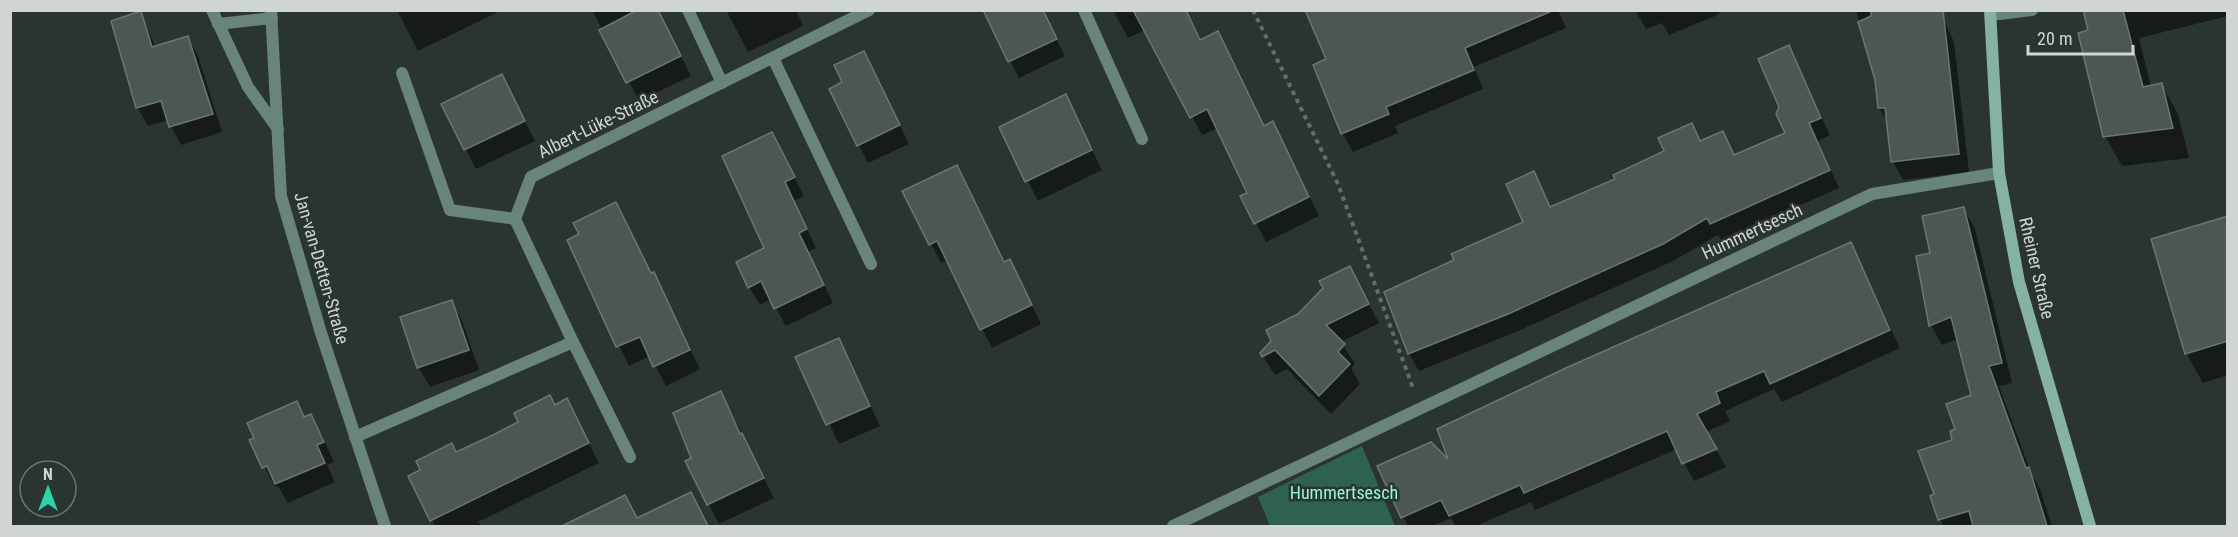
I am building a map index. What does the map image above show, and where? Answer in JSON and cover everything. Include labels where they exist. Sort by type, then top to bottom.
[{"type":"street","points":[[212,10],[248,87],[278,129]]},
{"type":"street","points":[[688,10],[722,83]]},
{"type":"street","name":"Albert-Lüke-Straße","points":[[515,219],[531,177],[869,10]]},
{"type":"street","points":[[1084,10],[1142,139]]},
{"type":"street","points":[[1990,13],[2032,10]]},
{"type":"street","name":"Rheiner Straße","points":[[1990,13],[1999,173],[2019,282],[2090,526]]},
{"type":"street","points":[[218,24],[271,14]]},
{"type":"street","name":"Jan-van-Detten-Straße","points":[[271,14],[281,196],[321,333],[385,526]]},
{"type":"street","points":[[773,58],[871,264]]},
{"type":"street","points":[[402,73],[450,210],[515,219],[630,457]]},
{"type":"street","name":"Hummertsesch","points":[[1173,526],[1872,194],[1999,173]]},
{"type":"street","points":[[355,437],[573,342]]},
{"type":"path","points":[[1253,10],[1338,184],[1421,408]]},
{"type":"green space","name":"Hummertsesch","points":[[1362,446],[1395,526],[1270,526],[1258,497]]},
{"type":"building","points":[[637,10],[658,10],[681,56],[626,83],[599,30]]},
{"type":"building","points":[[983,10],[1043,10],[1057,39],[1008,62]]},
{"type":"building","points":[[1133,10],[1186,10],[1200,40],[1218,31],[1264,126],[1273,121],[1309,197],[1254,224],[1240,196],[1247,193],[1207,109],[1190,118]]},
{"type":"building","points":[[1305,10],[1552,11],[1465,48],[1474,70],[1386,107],[1389,114],[1341,134],[1313,65],[1326,59]]},
{"type":"building","points":[[1871,10],[1943,10],[1959,154],[1891,162],[1885,108],[1878,108],[1875,80],[1858,22],[1871,16]]},
{"type":"building","points":[[2083,10],[2123,10],[2143,87],[2162,83],[2173,128],[2103,137],[2078,33],[2088,30]]},
{"type":"building","points":[[141,11],[152,47],[188,36],[213,114],[169,127],[161,101],[136,108],[111,21]]},
{"type":"building","points":[[1789,45],[1821,118],[1809,123],[1830,170],[1710,224],[1707,218],[1663,244],[1508,314],[1408,354],[1384,292],[1454,260],[1451,254],[1523,222],[1506,184],[1534,171],[1550,207],[1615,179],[1613,175],[1664,151],[1658,138],[1692,123],[1700,141],[1723,131],[1734,155],[1785,133],[1776,114],[1779,107],[1758,59]]},
{"type":"building","points":[[864,51],[900,125],[857,146],[829,89],[842,82],[834,65]]},
{"type":"building","points":[[502,74],[525,121],[464,150],[441,104]]},
{"type":"building","points":[[1066,94],[1092,150],[1025,182],[999,127]]},
{"type":"building","points":[[772,132],[795,177],[785,182],[807,229],[799,233],[824,285],[774,309],[761,281],[748,288],[736,262],[764,248],[722,156]]},
{"type":"building","points":[[957,165],[1004,262],[1010,259],[1032,305],[980,330],[937,241],[929,245],[902,191]]},
{"type":"building","points":[[616,202],[651,273],[654,272],[690,350],[653,367],[640,337],[616,347],[567,240],[579,234],[573,223]]},
{"type":"building","points":[[1964,207],[2002,363],[1989,366],[2026,468],[2029,467],[2047,526],[1973,526],[1969,511],[1938,520],[1930,496],[1934,494],[1918,451],[1952,440],[1950,431],[1955,429],[1946,404],[1971,395],[1951,317],[1929,326],[1916,256],[1930,253],[1922,216]]},
{"type":"building","points":[[2228,216],[2228,341],[2185,354],[2151,239]]},
{"type":"building","points":[[1851,242],[1890,330],[1770,384],[1764,371],[1716,392],[1720,403],[1697,414],[1717,449],[1682,464],[1667,431],[1524,493],[1520,485],[1449,516],[1441,500],[1401,518],[1377,466],[1431,442],[1448,459],[1437,429],[1568,367]]},
{"type":"building","points":[[1350,266],[1369,304],[1326,325],[1345,344],[1338,352],[1350,364],[1319,396],[1275,350],[1262,357],[1260,353],[1271,341],[1266,330],[1298,314],[1323,288],[1319,281]]},
{"type":"building","points":[[452,300],[469,350],[417,368],[400,317]]},
{"type":"building","points":[[839,338],[870,406],[826,425],[795,357]]},
{"type":"building","points":[[721,391],[740,434],[742,433],[764,478],[707,505],[685,461],[691,458],[673,413]]},
{"type":"building","points":[[550,395],[555,405],[567,398],[589,443],[430,521],[408,476],[420,470],[416,461],[452,443],[456,452],[493,435],[518,422],[514,413]]},
{"type":"building","points":[[297,401],[304,417],[311,414],[324,442],[317,445],[325,463],[275,484],[267,466],[262,468],[249,440],[254,438],[247,423]]},
{"type":"building","points":[[691,492],[708,526],[562,526],[625,495],[637,518]]}]
